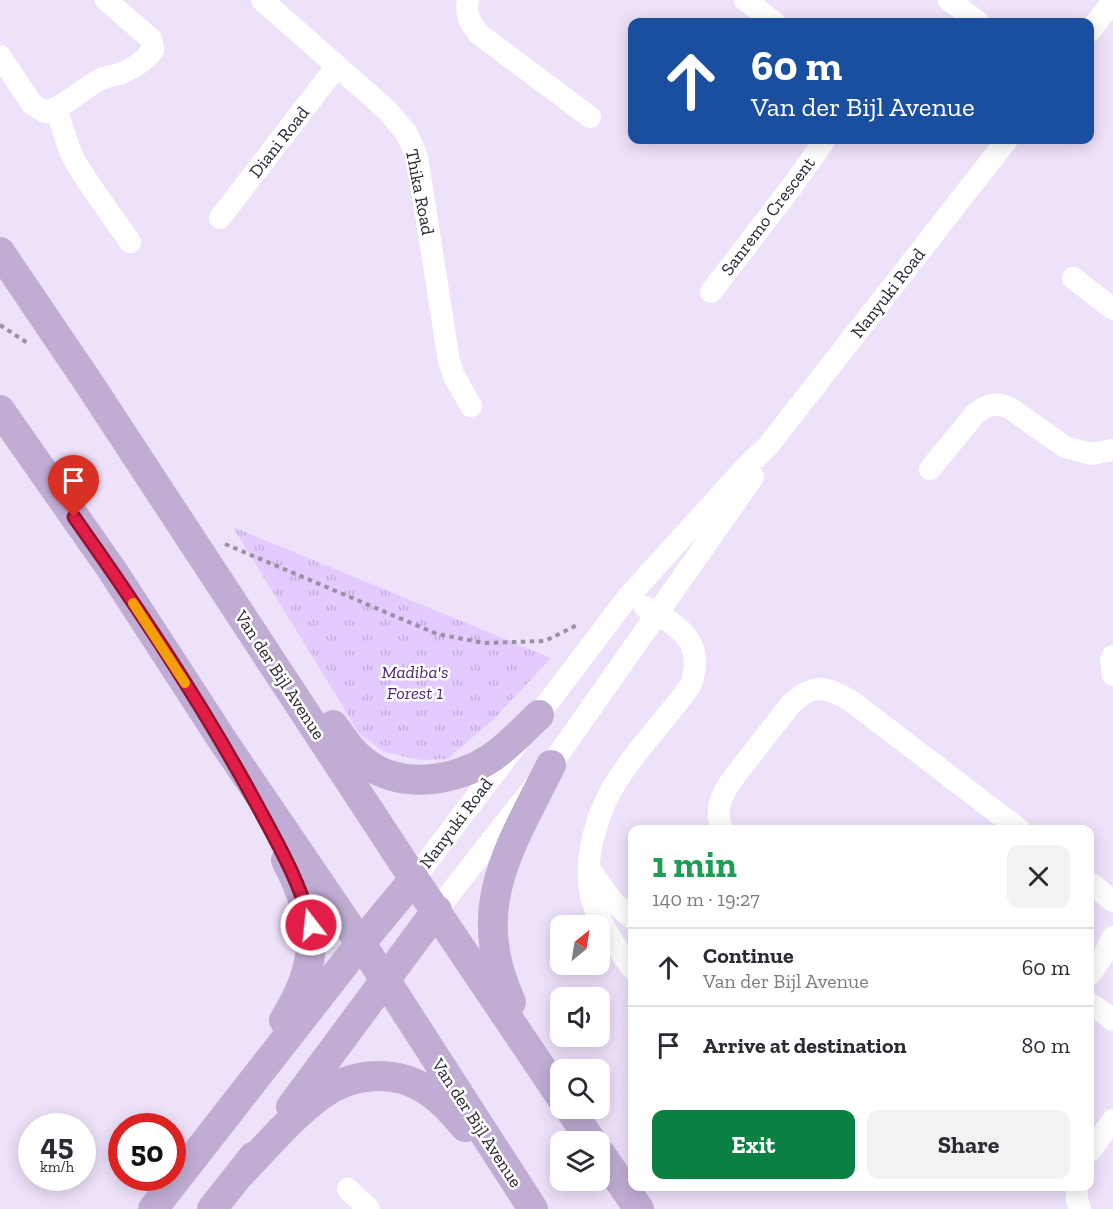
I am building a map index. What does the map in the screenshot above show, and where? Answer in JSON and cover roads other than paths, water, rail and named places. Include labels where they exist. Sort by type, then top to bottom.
[{"type":"main road","name":"Van der Bijl Avenue","points":[[0,252],[88,382],[414,879],[550,1080]]},
{"type":"main road","name":"Van der Bijl Avenue","points":[[0,410],[112,570],[223,741],[386,981],[531,1209]]},
{"type":"main road","points":[[181,525],[247,604],[346,743],[365,763],[375,769],[402,778],[433,779],[453,776],[490,759],[506,747],[538,715]]},
{"type":"main road","points":[[223,741],[296,880],[311,925],[312,943],[305,978],[295,1002],[273,1040],[274,1056]]},
{"type":"main road","points":[[550,1077],[503,981],[495,956],[492,922],[494,899],[502,868],[551,765]]},
{"type":"main road","name":"Nanyuki Road","points":[[153,1209],[360,944],[414,879]]},
{"type":"main road","name":"Nanyuki Road","points":[[213,1209],[386,981],[436,910]]},
{"type":"main road","points":[[242,1172],[311,1103],[334,1087],[359,1078],[394,1077],[424,1088],[446,1106],[469,1131],[531,1209]]},
{"type":"main road","points":[[610,1167],[639,1209]]},
{"type":"street","points":[[0,56],[32,104],[41,111],[55,109],[101,79],[127,70],[153,50],[151,39],[105,0]]},
{"type":"street","name":"Thika Road","points":[[262,0],[387,110],[407,134],[417,158],[449,361],[454,376],[471,406]]},
{"type":"street","points":[[468,0],[467,14],[471,25],[479,34],[590,117]]},
{"type":"street","points":[[949,0],[973,18]]},
{"type":"street","points":[[1094,26],[1113,1]]},
{"type":"street","points":[[751,2],[769,18]]},
{"type":"street","name":"Diani Road","points":[[220,218],[337,66]]},
{"type":"street","points":[[55,109],[75,161],[130,242]]},
{"type":"street","name":"Sanremo Crescent","points":[[711,292],[822,144]]},
{"type":"street","name":"Nanyuki Road","points":[[414,879],[628,597],[745,468],[768,446],[1004,144]]},
{"type":"street","points":[[1073,278],[1113,309]]},
{"type":"street","points":[[930,469],[976,413],[993,404],[1010,408],[1065,447],[1091,454],[1113,450]]},
{"type":"street","name":"Nanyuki Road","points":[[436,910],[551,765],[754,476],[768,446]]},
{"type":"street","points":[[628,597],[657,613],[684,633],[695,653],[694,675],[683,695],[620,774],[609,792],[594,833],[590,892],[596,911],[628,961]]},
{"type":"street","points":[[1113,656],[1113,675]]},
{"type":"street","points":[[720,825],[717,817],[718,805],[723,792],[790,705],[801,694],[812,689],[836,692],[851,701],[1013,825]]},
{"type":"street","points":[[590,870],[613,902],[628,915]]},
{"type":"street","points":[[1094,886],[1113,901]]},
{"type":"street","points":[[1094,968],[1113,937]]},
{"type":"street","points":[[1094,1006],[1113,1020]]},
{"type":"street","points":[[1094,1146],[1113,1120]]},
{"type":"street","points":[[348,1189],[369,1209]]},
{"type":"street","points":[[1077,1191],[1080,1209]]},
{"type":"park label","name":"Madiba's Forest 1","points":[[415,682]]}]
